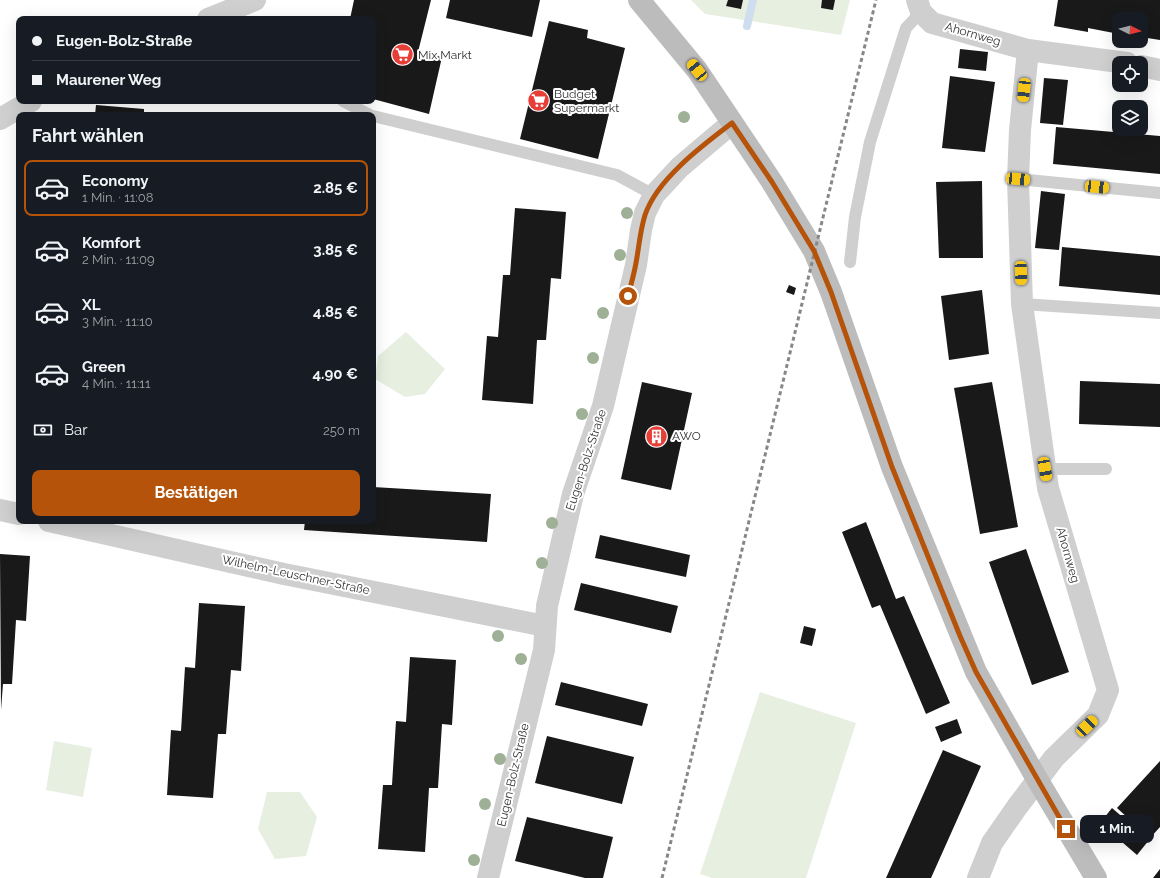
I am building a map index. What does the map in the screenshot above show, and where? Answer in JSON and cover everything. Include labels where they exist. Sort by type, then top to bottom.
[{"type":"street","points":[[215,16],[255,0]]},
{"type":"street","points":[[639,0],[697,70],[772,182],[814,251],[831,292],[892,467],[976,672],[1096,878]]},
{"type":"street","name":"Ahornweg","points":[[919,6],[932,22],[1028,50],[1112,61]]},
{"type":"street","name":"Ahornweg","points":[[978,878],[992,843],[1037,779],[1054,758],[1098,715],[1108,690],[1048,488],[1022,304],[1018,179],[1020,130],[1028,50]]},
{"type":"street","points":[[1148,67],[1160,70]]},
{"type":"street","points":[[0,119],[26,104]]},
{"type":"street","name":"Eugen-Bolz-Straße","points":[[488,878],[544,650],[547,606],[573,494],[601,413],[636,265],[645,213],[654,196],[680,166],[732,123]]},
{"type":"street","points":[[0,510],[16,513]]},
{"type":"street","name":"Wilhelm-Leuschner-Straße","points":[[62,524],[284,574],[545,626]]},
{"type":"lane","points":[[850,262],[855,217],[870,142],[906,28],[919,6]]},
{"type":"lane","points":[[349,104],[364,112]]},
{"type":"lane","points":[[376,117],[617,175],[654,196]]},
{"type":"lane","points":[[1018,179],[1160,193]]},
{"type":"lane","points":[[1022,304],[1160,313]]},
{"type":"lane","points":[[1045,469],[1106,469]]},
{"type":"shaded area","points":[[691,0],[850,0],[841,35],[705,14]]},
{"type":"shaded area","points":[[406,332],[445,369],[425,394],[405,397],[376,380],[378,356]]},
{"type":"shaded area","points":[[760,692],[856,723],[806,878],[712,878],[700,874]]},
{"type":"shaded area","points":[[54,741],[92,748],[83,797],[46,790]]},
{"type":"shaded area","points":[[267,792],[300,792],[317,817],[306,856],[275,859],[258,829]]},
{"type":"building","name":"Mix Markt","points":[[354,0],[431,0],[418,52],[442,57],[429,114],[376,100],[376,16],[351,16]]},
{"type":"building","points":[[450,0],[540,0],[532,37],[446,18]]},
{"type":"building","points":[[728,0],[743,0],[741,9],[726,6]]},
{"type":"building","points":[[822,0],[835,0],[833,10],[821,8]]},
{"type":"building","points":[[1058,0],[1160,0],[1160,40],[1148,38],[1148,12],[1112,12],[1112,33],[1088,28],[1088,32],[1054,26]]},
{"type":"building","points":[[549,21],[588,30],[587,38],[625,48],[598,159],[520,139]]},
{"type":"building","points":[[960,49],[988,52],[986,71],[958,68]]},
{"type":"building","points":[[950,76],[995,82],[985,152],[942,148]]},
{"type":"building","points":[[1044,78],[1068,80],[1063,125],[1040,123]]},
{"type":"building","points":[[96,105],[144,109],[144,112],[95,112]]},
{"type":"building","points":[[1056,127],[1112,132],[1112,136],[1160,136],[1160,174],[1053,164]]},
{"type":"building","points":[[982,181],[983,258],[939,258],[936,182]]},
{"type":"building","points":[[1041,191],[1065,194],[1059,250],[1035,248]]},
{"type":"building","points":[[515,208],[566,212],[561,279],[551,278],[546,340],[537,340],[533,404],[482,400],[487,336],[498,337],[503,275],[510,275]]},
{"type":"building","points":[[1062,247],[1160,256],[1160,295],[1059,286]]},
{"type":"building","points":[[789,285],[796,288],[794,295],[786,292]]},
{"type":"building","points":[[982,290],[989,354],[949,360],[941,296]]},
{"type":"building","points":[[1080,381],[1160,384],[1160,427],[1079,424]]},
{"type":"building","name":"AWO","points":[[642,382],[692,393],[671,490],[621,479]]},
{"type":"building","points":[[992,382],[1018,527],[980,534],[954,388]]},
{"type":"building","points":[[376,487],[491,494],[487,542],[304,530],[305,524],[376,524]]},
{"type":"building","points":[[866,522],[896,599],[904,596],[950,703],[926,714],[880,605],[872,608],[842,532]]},
{"type":"building","points":[[600,535],[690,555],[686,577],[595,558]]},
{"type":"building","points":[[1026,549],[1069,672],[1032,685],[989,562]]},
{"type":"building","points":[[0,554],[30,556],[26,621],[16,620],[12,684],[3,684],[1,710]]},
{"type":"building","points":[[581,583],[678,606],[671,633],[574,610]]},
{"type":"building","points":[[199,603],[245,606],[241,671],[231,670],[226,734],[218,734],[213,798],[167,795],[171,730],[181,731],[185,667],[195,668]]},
{"type":"building","points":[[804,626],[816,629],[812,646],[800,643]]},
{"type":"building","points":[[410,657],[456,660],[452,725],[442,724],[438,788],[429,788],[425,852],[378,849],[383,785],[392,785],[396,721],[406,722]]},
{"type":"building","points":[[561,682],[648,704],[642,726],[555,705]]},
{"type":"building","points":[[957,719],[962,733],[941,742],[935,727]]},
{"type":"building","points":[[547,736],[634,757],[622,804],[535,783]]},
{"type":"building","points":[[943,750],[981,766],[965,802],[931,878],[886,878]]},
{"type":"building","points":[[1160,761],[1160,827],[1150,838],[1117,808]]},
{"type":"building","points":[[1112,808],[1149,840],[1137,855],[1100,823]]},
{"type":"building","points":[[527,817],[613,837],[603,878],[585,878],[515,861]]},
{"type":"building","points":[[1160,869],[1160,878],[1153,878]]},
{"type":"waterway","points":[[747,26],[753,0]]},
{"type":"railway","points":[[662,878],[876,0]]},
{"type":"place","name":"Mix Markt","points":[[402,55]]},
{"type":"place","name":"Budget Supermarkt","points":[[538,101]]},
{"type":"place","name":"AWO","points":[[657,436]]},
{"type":"route","points":[[628,296],[636,265],[645,213],[654,196],[680,166],[732,123],[772,182],[814,251],[831,292],[892,467],[960,636],[976,672],[1066,829]]}]
